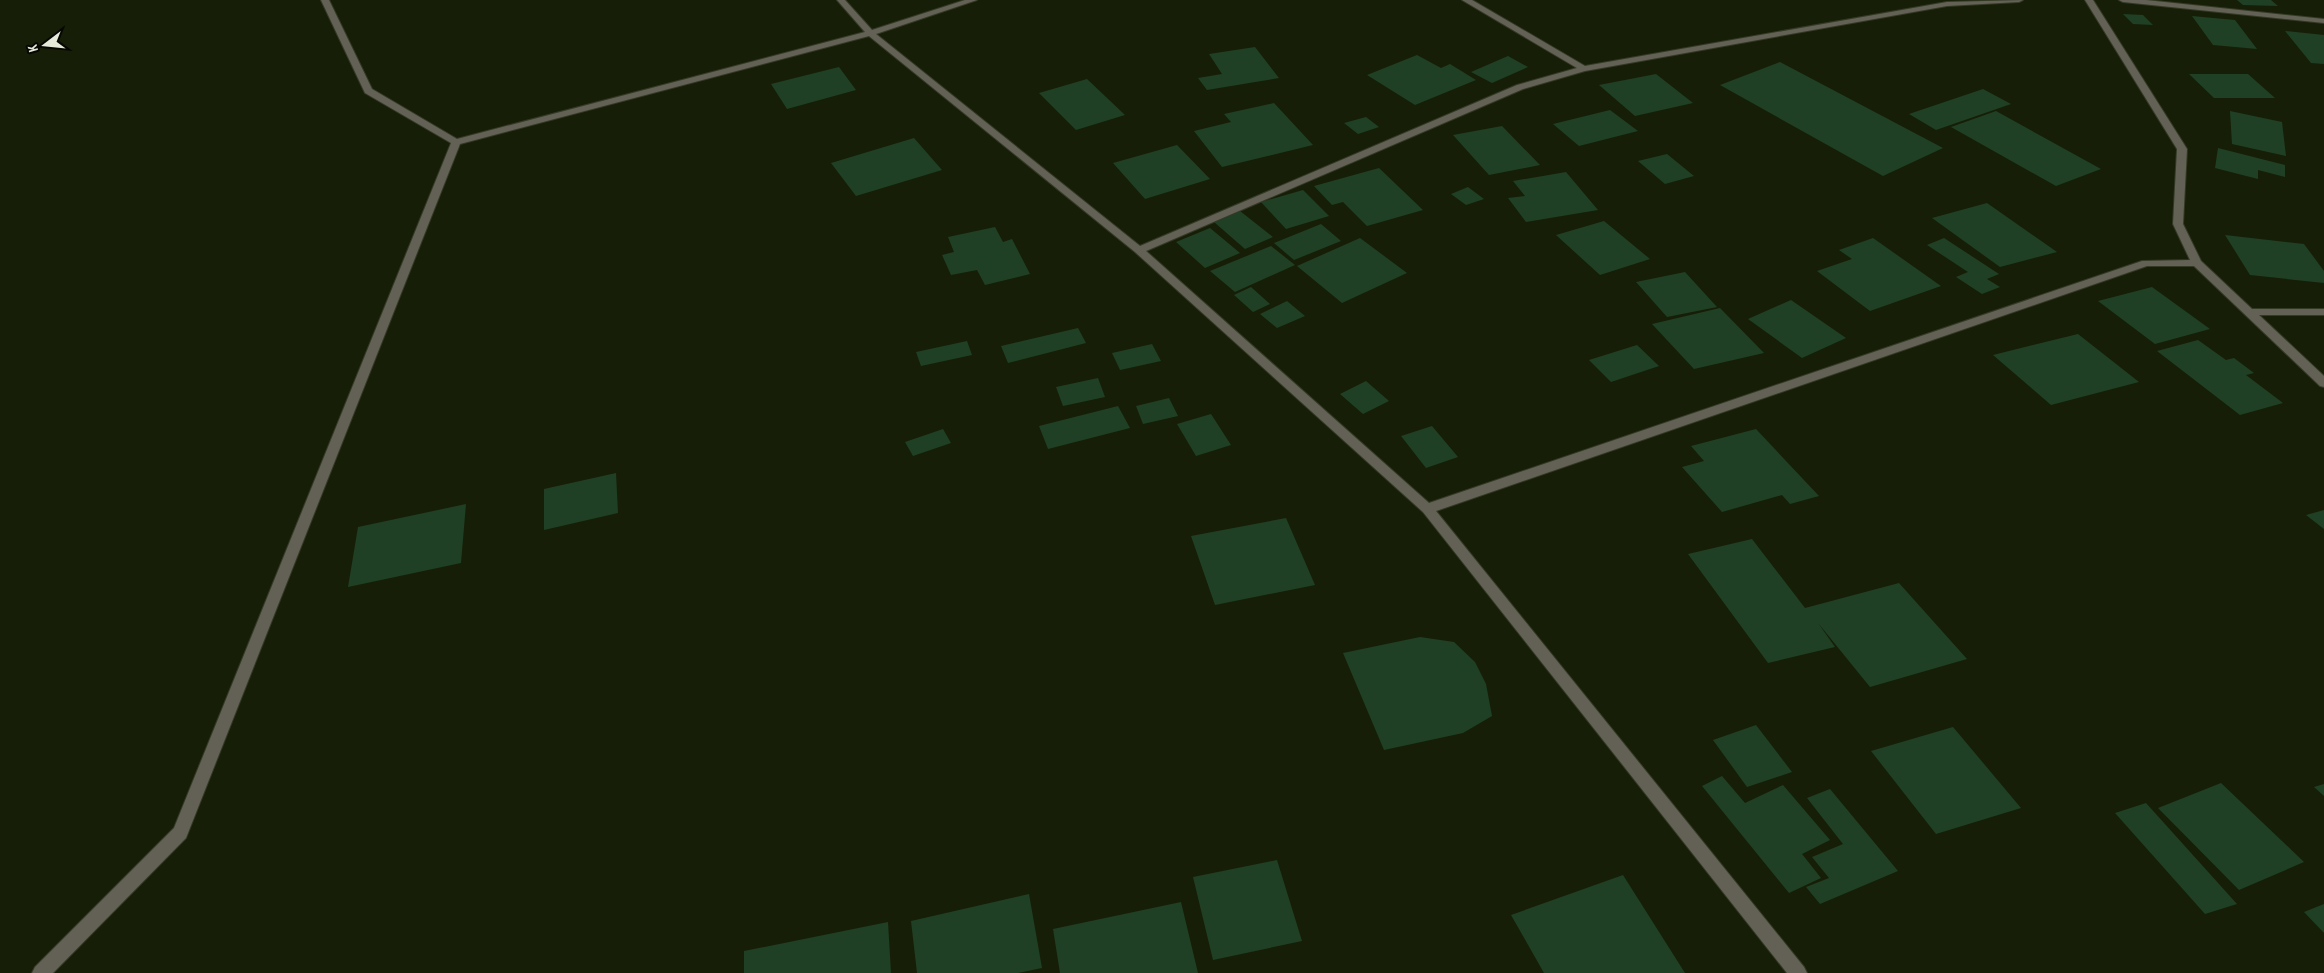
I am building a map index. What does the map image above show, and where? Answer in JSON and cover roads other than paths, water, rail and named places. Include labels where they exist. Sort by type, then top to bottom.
[{"type":"street","points":[[325,0],[368,91],[456,142],[870,33],[973,0]]},
{"type":"street","points":[[841,0],[870,33],[1140,250],[1427,509],[1798,973]]},
{"type":"street","points":[[1466,0],[1584,69]]},
{"type":"street","points":[[1140,250],[1520,87],[1584,69],[1947,4],[2019,0]]},
{"type":"street","points":[[2089,0],[2182,149],[2178,224],[2197,263],[2324,383]]},
{"type":"street","points":[[2123,0],[2324,21]]},
{"type":"street","points":[[41,973],[180,833],[456,142]]},
{"type":"street","points":[[1427,509],[2146,263],[2197,263]]},
{"type":"street","points":[[2247,312],[2324,312]]}]
